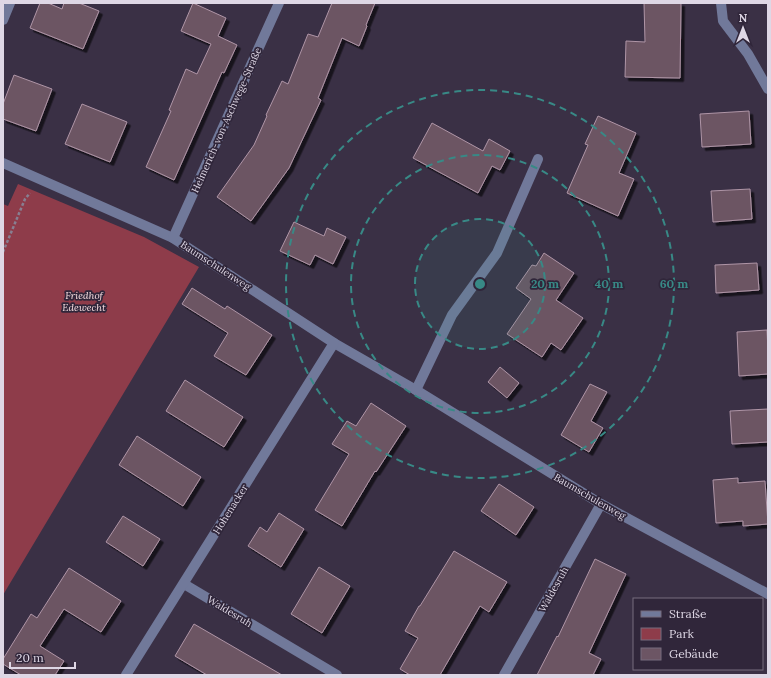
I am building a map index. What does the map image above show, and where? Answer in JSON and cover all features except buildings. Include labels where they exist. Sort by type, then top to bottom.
[{"type":"street","points":[[3,20],[10,3]]},
{"type":"street","name":"Helmerich-von-Aschwege-Straße","points":[[173,238],[279,3]]},
{"type":"street","points":[[721,3],[724,21],[748,54],[768,89]]},
{"type":"street","points":[[416,390],[452,315],[497,252],[538,159]]},
{"type":"street","name":"Baumschulenweg","points":[[3,163],[173,238],[334,343],[416,390],[601,504],[768,594]]},
{"type":"street","name":"Hohenacker","points":[[126,675],[334,343]]},
{"type":"street","name":"Waldesruh","points":[[504,675],[601,504]]},
{"type":"street","name":"Waldesruh","points":[[184,584],[337,675]]},
{"type":"path","points":[[3,252],[25,199],[41,180]]},
{"type":"green space","name":"Friedhof Edewecht","points":[[18,184],[144,237],[199,267],[3,595],[3,204],[8,206]]}]
